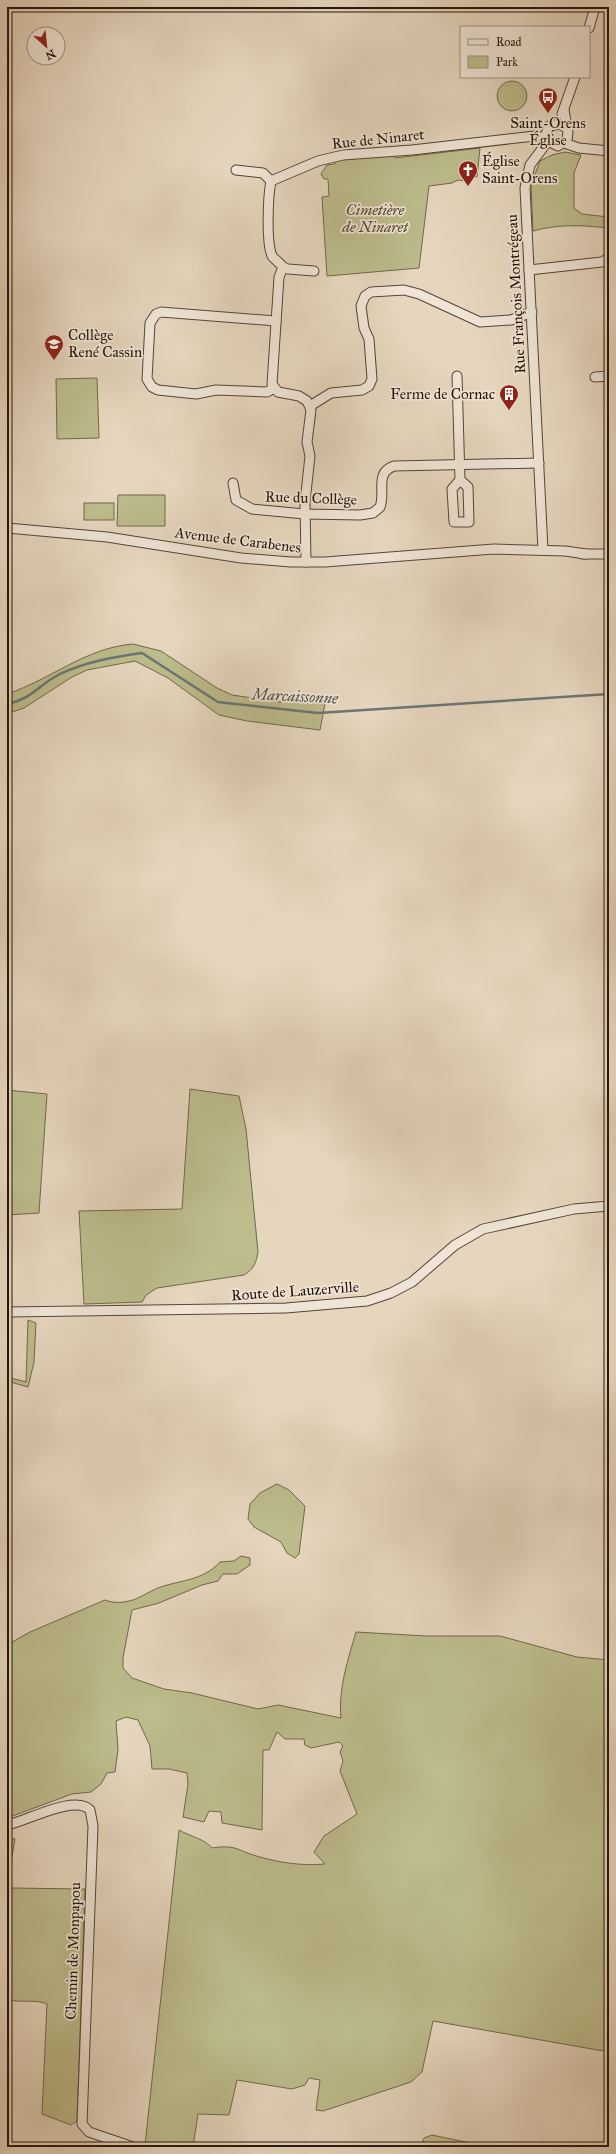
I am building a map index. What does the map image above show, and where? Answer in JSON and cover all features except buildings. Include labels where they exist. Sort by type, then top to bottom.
[{"type":"street","points":[[590,26],[595,7]]},
{"type":"street","points":[[564,138],[547,137],[549,126],[556,123],[564,110],[575,78]]},
{"type":"street","points":[[564,110],[564,138]]},
{"type":"street","points":[[556,123],[564,138],[576,147],[609,151]]},
{"type":"street","name":"Rue de Ninaret","points":[[271,181],[318,161],[343,155],[412,150],[535,136],[547,137]]},
{"type":"street","name":"Rue François Montrégeau","points":[[543,550],[525,188],[528,172],[547,137]]},
{"type":"street","points":[[535,157],[564,138]]},
{"type":"street","points":[[236,170],[263,173],[271,181],[267,199],[271,250],[275,260],[283,267],[288,269],[314,271]]},
{"type":"street","points":[[529,270],[602,262],[609,258]]},
{"type":"street","points":[[283,267],[278,277],[271,378],[274,388],[283,394],[299,396],[307,401],[310,406],[311,416],[307,442],[310,456],[305,514],[306,562]]},
{"type":"street","points":[[310,406],[331,393],[362,390],[369,386],[372,379],[369,339],[364,328],[361,306],[365,296],[371,292],[404,290],[419,294],[480,322],[511,320],[532,312]]},
{"type":"street","points":[[274,388],[267,392],[216,390],[196,394],[158,390],[152,387],[147,379],[150,323],[156,314],[161,312],[276,321]]},
{"type":"street","points":[[457,376],[460,480]]},
{"type":"street","points":[[595,377],[609,376]]},
{"type":"street","name":"Rue du Collège","points":[[233,483],[236,500],[245,507],[305,514],[360,515],[373,513],[381,504],[381,479],[390,468],[460,464],[539,463]]},
{"type":"street","name":"Avenue de Carabenes","points":[[7,528],[107,537],[248,558],[306,562],[494,549],[565,551],[586,554]]},
{"type":"street","name":"Avenue de Carabenes","points":[[466,552],[494,554],[609,554]]},
{"type":"street","name":"Route de Lauzerville","points":[[7,1312],[315,1307],[367,1300],[390,1293],[412,1282],[455,1245],[483,1229],[574,1209],[609,1206]]},
{"type":"street","name":"Chemin de Monpapou","points":[[7,1825],[66,1805],[82,1805],[90,1810],[93,1826],[81,2119],[83,2128],[89,2132],[133,2147]]},
{"type":"green space","points":[[512,81],[523,85],[527,96],[523,107],[512,111],[501,107],[497,96],[501,85]]},
{"type":"green space","name":"Cimetière de Ninaret","points":[[480,148],[477,177],[466,175],[465,181],[458,180],[452,183],[429,186],[419,268],[327,276],[322,197],[329,196],[328,179],[324,179],[321,174],[327,165],[335,164],[335,160],[394,156],[395,158]]},
{"type":"green space","points":[[565,152],[581,155],[574,173],[574,208],[582,214],[608,217],[608,228],[570,226],[552,227],[533,231],[531,185],[540,161],[552,155]]},
{"type":"green space","points":[[97,378],[99,438],[57,439],[56,379]]},
{"type":"green space","points":[[118,495],[165,495],[165,526],[117,526]]},
{"type":"green space","points":[[84,503],[114,503],[114,520],[84,520]]},
{"type":"green space","points":[[133,644],[161,651],[217,688],[232,695],[280,702],[300,698],[309,702],[325,704],[320,730],[247,721],[219,715],[168,678],[135,661],[87,670],[72,677],[24,708],[7,714],[7,694],[23,688],[99,651]]},
{"type":"green space","points":[[190,1089],[239,1096],[246,1129],[258,1252],[254,1265],[244,1275],[157,1288],[146,1295],[142,1302],[84,1304],[79,1211],[182,1209]]},
{"type":"green space","points":[[7,1090],[47,1094],[39,1213],[7,1215]]},
{"type":"green space","points":[[28,1320],[36,1323],[34,1362],[28,1387],[7,1381],[7,1377],[26,1382]]},
{"type":"green space","points":[[277,1484],[289,1490],[305,1506],[299,1554],[295,1558],[287,1553],[281,1542],[254,1527],[248,1519],[250,1504],[260,1493]]},
{"type":"green space","points":[[241,1556],[250,1558],[250,1565],[237,1574],[223,1574],[218,1581],[202,1585],[159,1603],[132,1610],[123,1658],[123,1668],[132,1678],[164,1689],[192,1693],[258,1709],[278,1705],[341,1718],[340,1707],[342,1686],[356,1632],[426,1636],[500,1636],[577,1657],[609,1660],[609,2052],[433,2021],[422,2072],[411,2082],[323,2111],[316,2110],[320,2080],[309,2078],[305,2085],[292,2089],[237,2080],[229,2115],[198,2114],[193,2147],[152,2147],[145,2145],[179,1830],[201,1840],[212,1848],[227,1847],[252,1855],[284,1862],[308,1865],[325,1864],[314,1852],[324,1836],[357,1814],[340,1771],[343,1761],[340,1752],[343,1746],[339,1742],[311,1748],[305,1745],[304,1739],[285,1739],[277,1732],[269,1750],[263,1750],[262,1830],[222,1823],[221,1812],[209,1811],[204,1822],[183,1817],[188,1784],[187,1773],[169,1769],[152,1769],[150,1746],[138,1720],[126,1717],[116,1721],[118,1750],[115,1772],[107,1773],[101,1784],[91,1792],[72,1794],[7,1818],[7,1645],[30,1632],[105,1600],[111,1602],[123,1602],[133,1600],[166,1585],[206,1573],[220,1562],[234,1561]]},
{"type":"green space","points":[[7,1838],[15,1839],[10,1868],[10,1888],[85,1889],[77,2121],[71,2125],[42,2114],[47,2004],[10,2000],[9,1971],[7,1970]]},
{"type":"green space","points":[[432,2135],[487,2147],[420,2147],[424,2138]]},
{"type":"waterway","name":"Marcaissonne","points":[[7,704],[30,695],[53,678],[79,666],[100,660],[142,653],[218,702],[318,713],[609,694]]},
{"type":"place","name":"Saint-Orens Église","points":[[548,114]]},
{"type":"place","name":"Église Saint-Orens","points":[[468,187]]},
{"type":"place","name":"Collège René Cassin","points":[[54,361]]},
{"type":"place","name":"Ferme de Cornac","points":[[509,411]]}]
